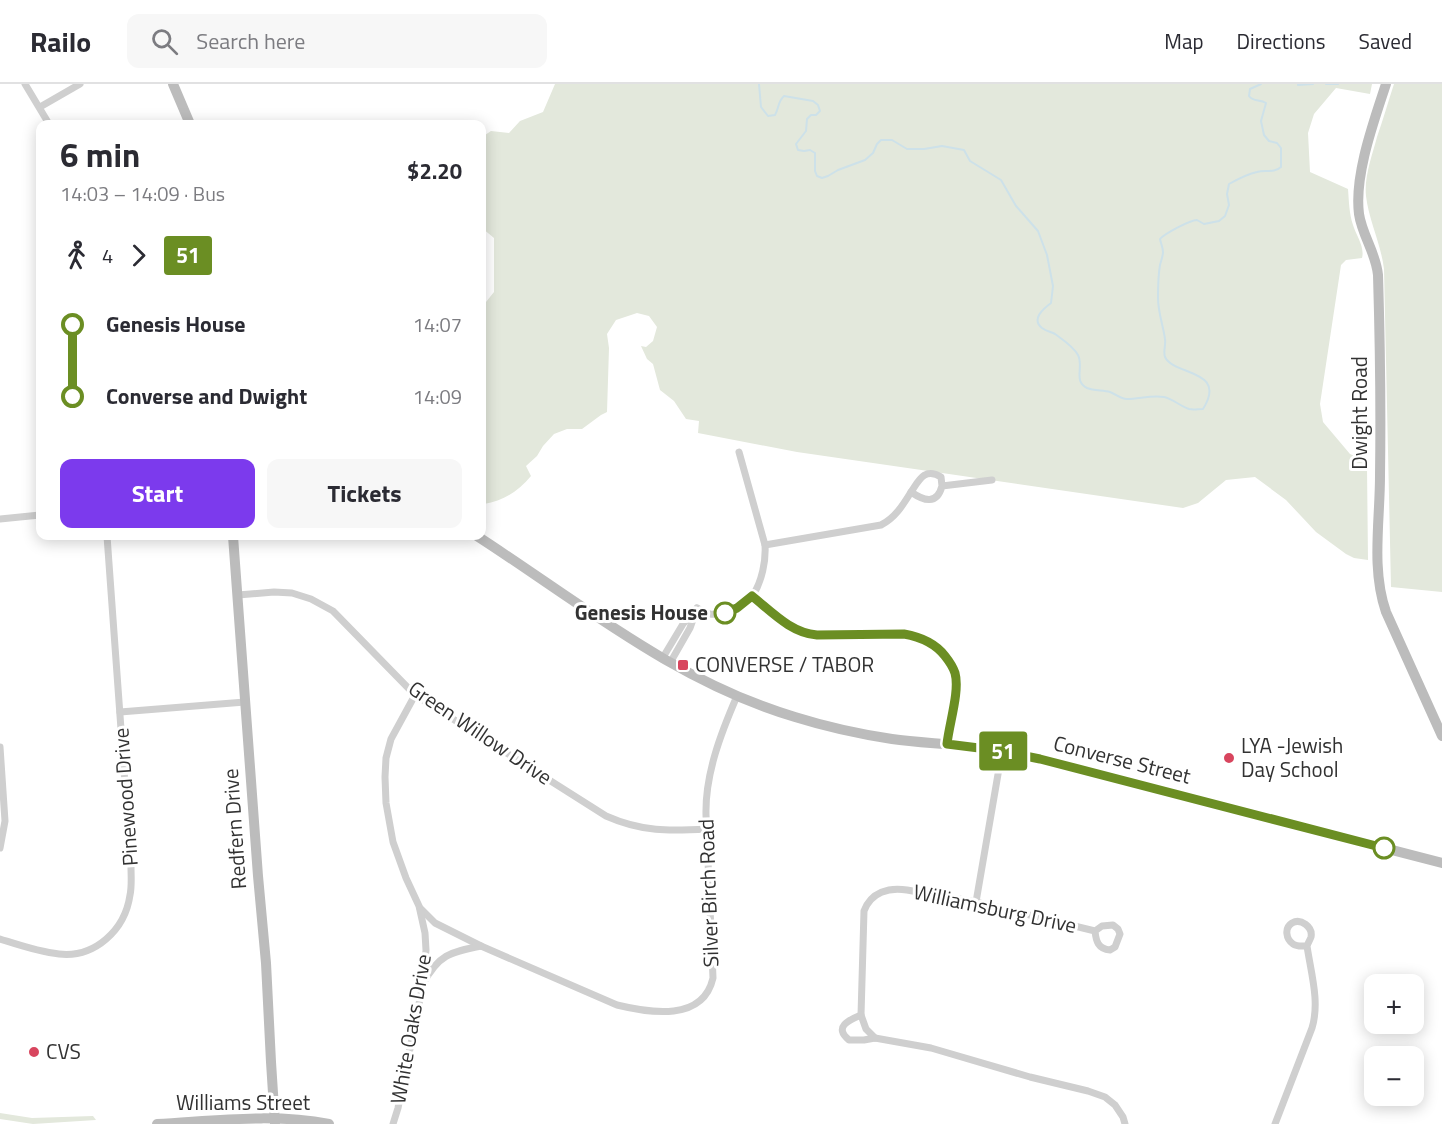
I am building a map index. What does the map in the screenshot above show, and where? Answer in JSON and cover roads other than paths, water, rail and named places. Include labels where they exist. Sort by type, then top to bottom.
[{"type":"main road","points":[[173,84],[188,120]]},
{"type":"main road","name":"Dwight Road","points":[[1386,84],[1363,164],[1358,195],[1361,223],[1374,255],[1378,275],[1380,466],[1378,578],[1390,622],[1442,736]]},
{"type":"main road","name":"Redfern Drive","points":[[233,540],[266,963],[275,1121]]},
{"type":"main road","name":"Converse Street","points":[[483,540],[666,661],[704,681],[782,714],[830,727],[891,739],[1002,751],[1063,764],[1442,862]]},
{"type":"main road","name":"Williams Street","points":[[157,1124],[300,1120],[329,1124]]},
{"type":"street","points":[[25,84],[47,120]]},
{"type":"street","points":[[40,107],[80,84]]},
{"type":"street","points":[[666,661],[683,624],[697,608],[711,614],[737,608],[752,596],[764,568],[765,544],[739,452]]},
{"type":"street","points":[[765,544],[881,525],[900,510],[911,492],[921,477],[930,473],[941,477],[942,486],[938,496],[923,499],[911,492]]},
{"type":"street","points":[[942,486],[992,480]]},
{"type":"street","points":[[0,519],[36,515]]},
{"type":"street","name":"Pinewood Drive","points":[[0,939],[42,951],[79,953],[107,939],[123,918],[130,897],[107,540]]},
{"type":"street","name":"Green Willow Drive","points":[[238,595],[292,593],[311,599],[333,611],[415,695],[606,816],[649,829],[667,831],[707,829]]},
{"type":"street","points":[[752,596],[789,625],[804,633],[817,635],[904,634],[921,638],[934,645],[951,664],[956,680],[956,693],[947,744]]},
{"type":"street","name":"White Oaks Drive","points":[[393,1124],[423,984],[426,950],[419,906],[393,842],[386,803],[385,777],[386,758],[391,739],[415,695]]},
{"type":"street","name":"Silver Birch Road","points":[[419,906],[435,923],[481,946],[617,1005],[638,1010],[673,1012],[690,1007],[706,994],[712,978],[706,807],[712,768],[737,696]]},
{"type":"street","points":[[120,712],[245,702]]},
{"type":"street","points":[[0,747],[5,821],[0,849]]},
{"type":"street","points":[[976,902],[1002,751]]},
{"type":"street","name":"Williamsburg Drive","points":[[861,1016],[863,921],[866,906],[876,895],[885,890],[898,888],[976,902],[1095,931]]},
{"type":"street","points":[[423,984],[434,964],[446,956],[481,946]]},
{"type":"street","points":[[1275,1124],[1315,1015],[1316,1003],[1307,946]]},
{"type":"street","points":[[875,1038],[868,1032],[861,1016],[844,1024],[844,1036],[852,1041],[875,1038],[931,1048],[1099,1095],[1115,1105],[1121,1112],[1125,1124]]},
{"type":"waterway","points":[[759,84],[761,107],[768,116],[775,115],[784,96],[813,101],[818,105],[820,111],[807,119],[806,131],[796,144],[798,150],[810,150],[815,153],[815,171],[817,176],[822,178],[865,160],[873,153],[881,140],[892,140],[907,149],[942,146],[964,150],[970,161],[1001,180],[1016,206],[1038,231],[1047,255],[1053,286],[1051,303],[1039,314],[1039,325],[1068,343],[1076,352],[1080,360],[1080,378],[1083,385],[1090,389],[1110,392],[1125,399],[1164,397],[1189,409],[1203,409],[1209,396],[1209,387],[1197,375],[1178,368],[1165,357],[1165,339],[1158,303],[1159,273],[1163,252],[1160,239],[1177,228],[1197,220],[1204,224],[1219,221],[1225,216],[1229,205],[1227,194],[1229,184],[1250,174],[1281,167],[1281,148],[1264,135],[1261,121],[1266,103],[1249,96],[1250,89],[1261,84]]},
{"type":"waterway","points":[[1298,84],[1313,84]]},
{"type":"waterway","points":[[1326,84],[1338,84]]},
{"type":"place","name":"Genesis House","points":[[725,613]]},
{"type":"place","name":"CONVERSE / TABOR","points":[[683,665]]},
{"type":"place","name":"LYA -Jewish Day School","points":[[1229,758]]},
{"type":"place","name":"CVS","points":[[34,1052]]}]
